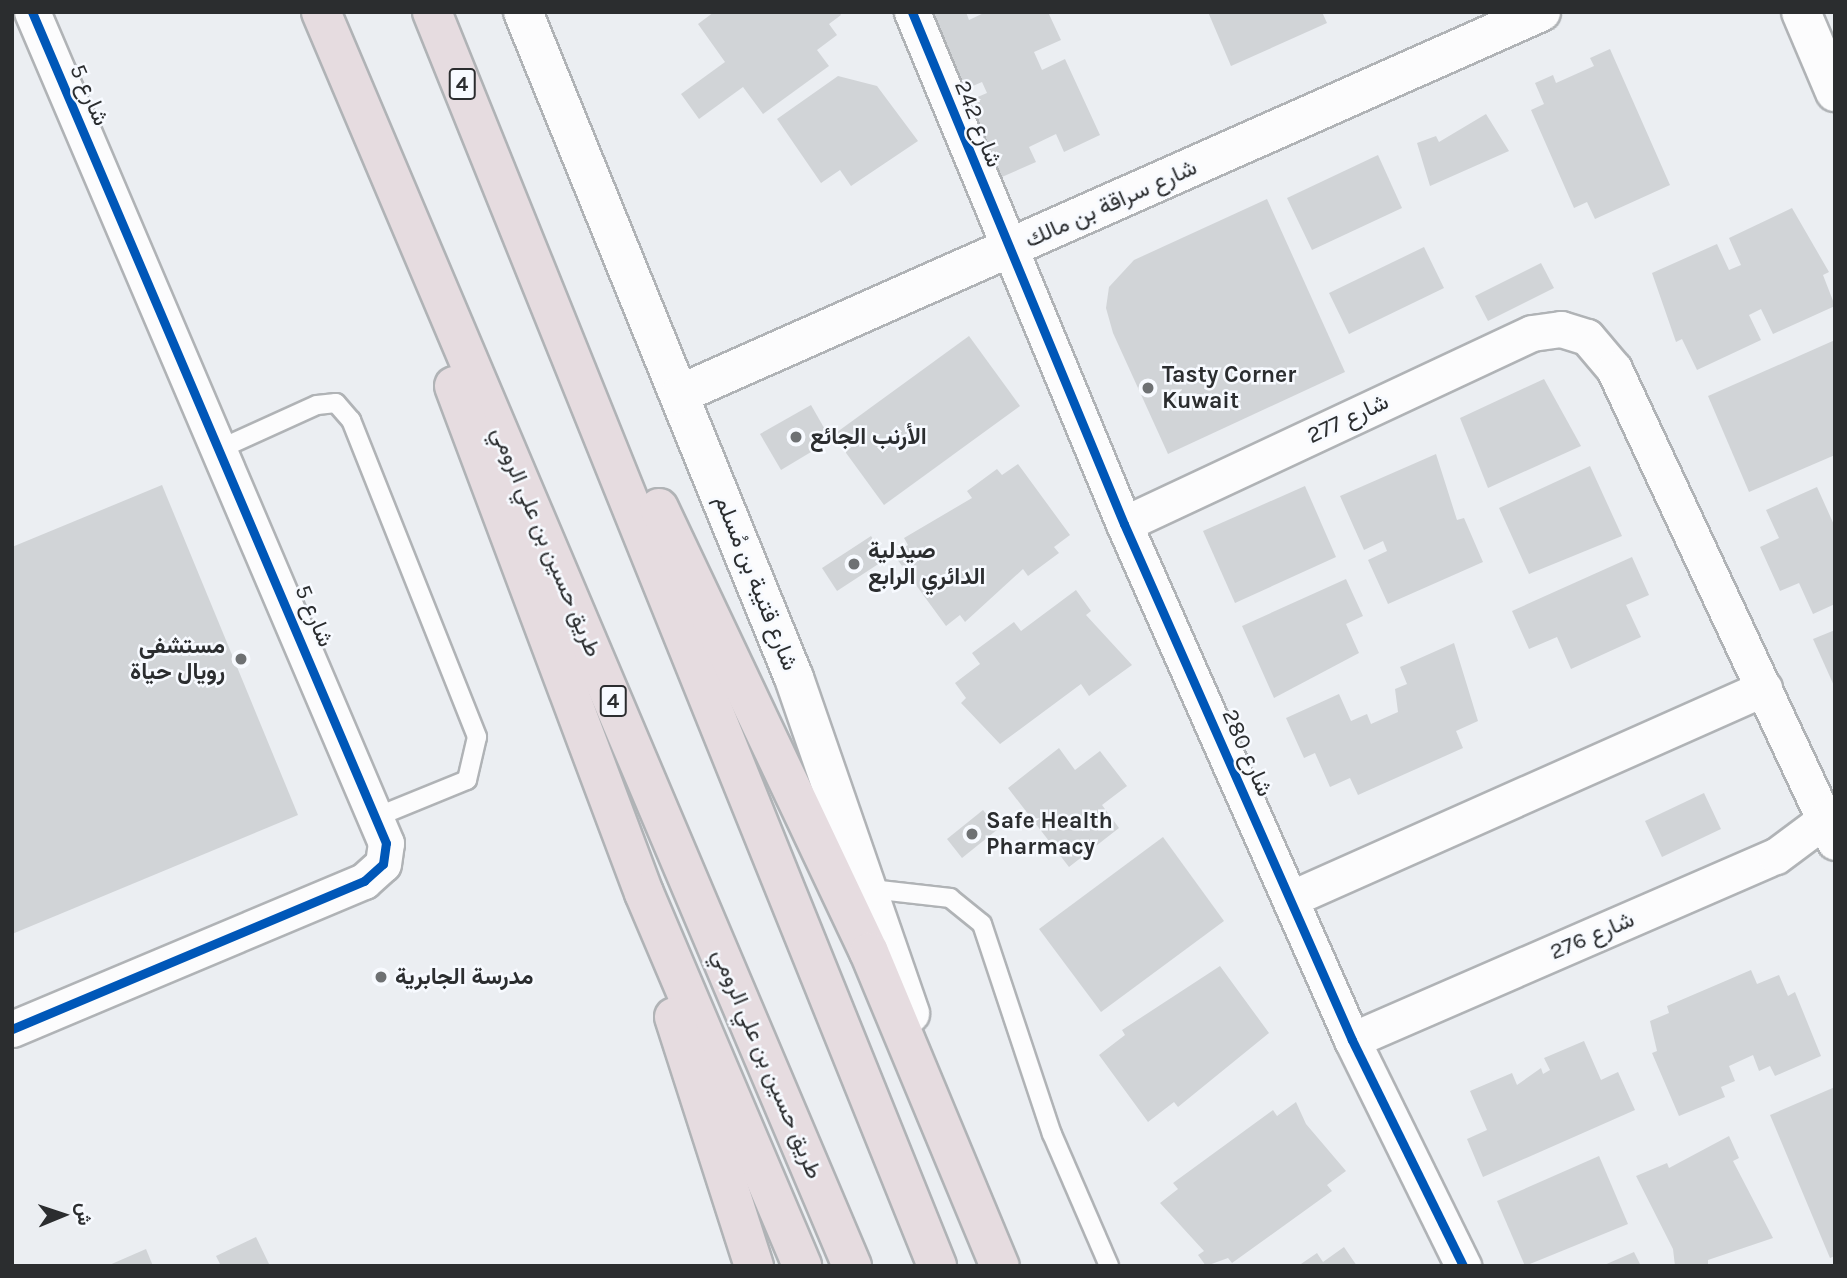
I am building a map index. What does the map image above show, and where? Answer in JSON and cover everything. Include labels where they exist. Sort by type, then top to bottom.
[{"type":"highway","name":"طريق حسين بن علي الرومي","points":[[321,12],[852,1266]]},
{"type":"highway","name":"4","points":[[432,12],[492,155],[937,1266]]},
{"type":"highway","points":[[374,137],[488,483],[645,893],[802,1266]]},
{"type":"highway","points":[[492,155],[819,842],[1000,1266]]},
{"type":"highway","points":[[645,893],[698,1100],[754,1266]]},
{"type":"street","name":"شارع 5","points":[[12,1030],[364,881],[383,864],[386,843],[379,816],[32,12]]},
{"type":"street","name":"شارع قتيبة بن مُسلم","points":[[523,12],[680,394],[871,888],[959,1165]]},
{"type":"street","name":"شارع 242","points":[[912,12],[1008,250]]},
{"type":"street","name":"شارع سراقة بن مالك","points":[[680,394],[1541,12]]},
{"type":"street","points":[[1801,12],[1835,92]]},
{"type":"street","name":"شارع 280","points":[[1008,250],[1124,524],[1352,1040],[1463,1266]]},
{"type":"street","name":"شارع 277","points":[[1124,524],[1532,333],[1575,332]]},
{"type":"street","name":"شارع 276","points":[[1352,1040],[1776,856],[1831,824],[1614,369],[1597,344],[1575,332]]},
{"type":"street","points":[[1290,899],[1764,688]]},
{"type":"lane","points":[[222,448],[317,405],[336,403],[351,420],[477,737],[467,780],[379,816]]},
{"type":"lane","points":[[871,888],[950,898],[982,924],[1052,1134],[1109,1266]]},
{"type":"building","points":[[714,12],[839,12],[841,15],[829,24],[837,35],[817,50],[829,66],[763,114],[743,87],[699,119],[681,94],[725,62],[698,24]]},
{"type":"building","points":[[934,12],[966,12],[969,20],[986,12],[1048,12],[1061,40],[1034,52],[1042,70],[1065,59],[1100,135],[1064,152],[1056,134],[1029,147],[1036,162],[995,180],[961,104],[987,93],[982,82],[959,92],[924,17]]},
{"type":"building","points":[[1208,12],[1322,12],[1327,23],[1231,66]]},
{"type":"building","points":[[1610,49],[1670,185],[1595,219],[1587,202],[1574,208],[1531,110],[1544,104],[1535,83],[1553,75],[1556,83],[1594,66],[1590,58]]},
{"type":"building","points":[[838,76],[877,86],[918,141],[851,186],[840,170],[821,183],[777,119]]},
{"type":"building","points":[[1486,114],[1509,151],[1430,186],[1417,143],[1436,136],[1439,142]]},
{"type":"building","points":[[1378,155],[1402,208],[1312,250],[1287,198]]},
{"type":"building","points":[[1267,199],[1345,372],[1168,454],[1113,333],[1106,308],[1109,287],[1134,260]]},
{"type":"building","points":[[1792,208],[1829,272],[1823,275],[1835,306],[1773,334],[1761,309],[1749,315],[1761,340],[1697,370],[1682,339],[1676,342],[1652,273],[1717,244],[1729,270],[1741,265],[1729,238]]},
{"type":"building","points":[[1424,247],[1444,288],[1349,334],[1329,293]]},
{"type":"building","points":[[1541,263],[1554,288],[1488,321],[1475,296]]},
{"type":"building","points":[[969,336],[1020,406],[884,505],[833,435]]},
{"type":"building","points":[[1835,340],[1835,455],[1749,492],[1708,396]]},
{"type":"building","points":[[1544,379],[1581,446],[1488,488],[1460,418]]},
{"type":"building","name":"الأرنب الجائع","points":[[811,405],[831,440],[781,470],[760,434]]},
{"type":"building","points":[[1436,454],[1457,520],[1464,518],[1483,562],[1388,604],[1368,560],[1387,551],[1383,541],[1364,550],[1340,496]]},
{"type":"building","points":[[1018,464],[1070,535],[1054,547],[1059,553],[1028,576],[1023,569],[965,622],[960,615],[946,626],[894,555],[908,545],[904,538],[972,498],[967,491],[997,469],[1002,475]]},
{"type":"building","points":[[1590,466],[1622,536],[1529,574],[1499,508]]},
{"type":"building","points":[[162,485],[298,815],[12,934],[12,547]]},
{"type":"building","points":[[1305,486],[1336,557],[1235,603],[1203,531]]},
{"type":"building","points":[[1817,487],[1835,527],[1835,604],[1813,614],[1799,583],[1780,591],[1760,547],[1779,538],[1766,510]]},
{"type":"building","name":"صيدلية الدائري الرابع","points":[[871,536],[886,559],[837,591],[822,568]]},
{"type":"building","points":[[1632,557],[1649,595],[1626,605],[1641,637],[1571,669],[1557,637],[1529,649],[1512,611]]},
{"type":"building","points":[[1346,579],[1363,616],[1346,624],[1359,653],[1274,698],[1242,626]]},
{"type":"building","points":[[1076,590],[1091,611],[1086,615],[1132,665],[1089,696],[1081,684],[1000,744],[961,703],[966,698],[955,683],[980,664],[972,653],[1014,622],[1021,631]]},
{"type":"building","points":[[1835,630],[1835,688],[1813,639]]},
{"type":"building","points":[[1454,643],[1478,721],[1456,731],[1463,748],[1358,795],[1350,778],[1330,787],[1315,753],[1304,758],[1286,718],[1339,694],[1351,721],[1367,714],[1371,724],[1398,712],[1395,689],[1407,684],[1400,667]]},
{"type":"building","points":[[1059,748],[1075,770],[1100,751],[1127,786],[1102,805],[1119,828],[1069,867],[1008,788]]},
{"type":"building","points":[[1704,793],[1721,829],[1662,857],[1645,821]]},
{"type":"building","name":"Safe Health Pharmacy","points":[[983,810],[998,829],[962,858],[947,839]]},
{"type":"building","points":[[1163,837],[1224,921],[1101,1012],[1039,929]]},
{"type":"building","points":[[1220,966],[1269,1033],[1178,1107],[1174,1102],[1148,1122],[1099,1055],[1125,1035],[1122,1030]]},
{"type":"building","points":[[1751,970],[1757,984],[1779,975],[1788,996],[1795,992],[1821,1056],[1775,1076],[1770,1066],[1759,1071],[1753,1055],[1729,1066],[1735,1081],[1721,1087],[1725,1097],[1679,1116],[1652,1053],[1657,1051],[1650,1021],[1669,1013],[1667,1006]]},
{"type":"building","points":[[1584,1041],[1601,1080],[1618,1072],[1635,1110],[1483,1177],[1467,1139],[1487,1130],[1470,1091],[1512,1073],[1517,1085],[1541,1068],[1543,1074],[1550,1070],[1544,1058]]},
{"type":"building","points":[[1835,1087],[1835,1256],[1830,1258],[1770,1115]]},
{"type":"building","points":[[1296,1102],[1306,1124],[1346,1171],[1327,1185],[1332,1191],[1232,1263],[1228,1258],[1206,1266],[1198,1255],[1204,1251],[1160,1203],[1178,1189],[1173,1183],[1273,1110],[1277,1116]]},
{"type":"building","points":[[1729,1136],[1739,1158],[1733,1161],[1773,1238],[1708,1260],[1708,1266],[1675,1266],[1673,1249],[1636,1176],[1667,1163],[1669,1168]]},
{"type":"building","points":[[1599,1156],[1628,1224],[1525,1266],[1497,1201]]},
{"type":"building","points":[[256,1237],[270,1266],[221,1266],[216,1256]]},
{"type":"building","points":[[1344,1247],[1357,1266],[1298,1266],[1317,1253],[1323,1262]]},
{"type":"building","points":[[146,1249],[153,1266],[107,1266]]},
{"type":"building","points":[[1634,1252],[1641,1266],[1602,1266]]},
{"type":"cycle path","points":[[12,1029],[364,881],[383,864],[386,843],[32,12]]},
{"type":"cycle path","points":[[912,12],[1124,524],[1352,1040],[1463,1266]]},
{"type":"place","name":"Tasty Corner Kuwait","points":[[1148,388]]},
{"type":"place","name":"الأرنب الجائع","points":[[796,437]]},
{"type":"place","name":"صيدلية الدائري الرابع","points":[[854,564]]},
{"type":"place","name":"مستشفى رويال حياة","points":[[241,659]]},
{"type":"place","name":"Safe Health Pharmacy","points":[[972,834]]},
{"type":"place","name":"مدرسة الجابرية","points":[[381,977]]}]
